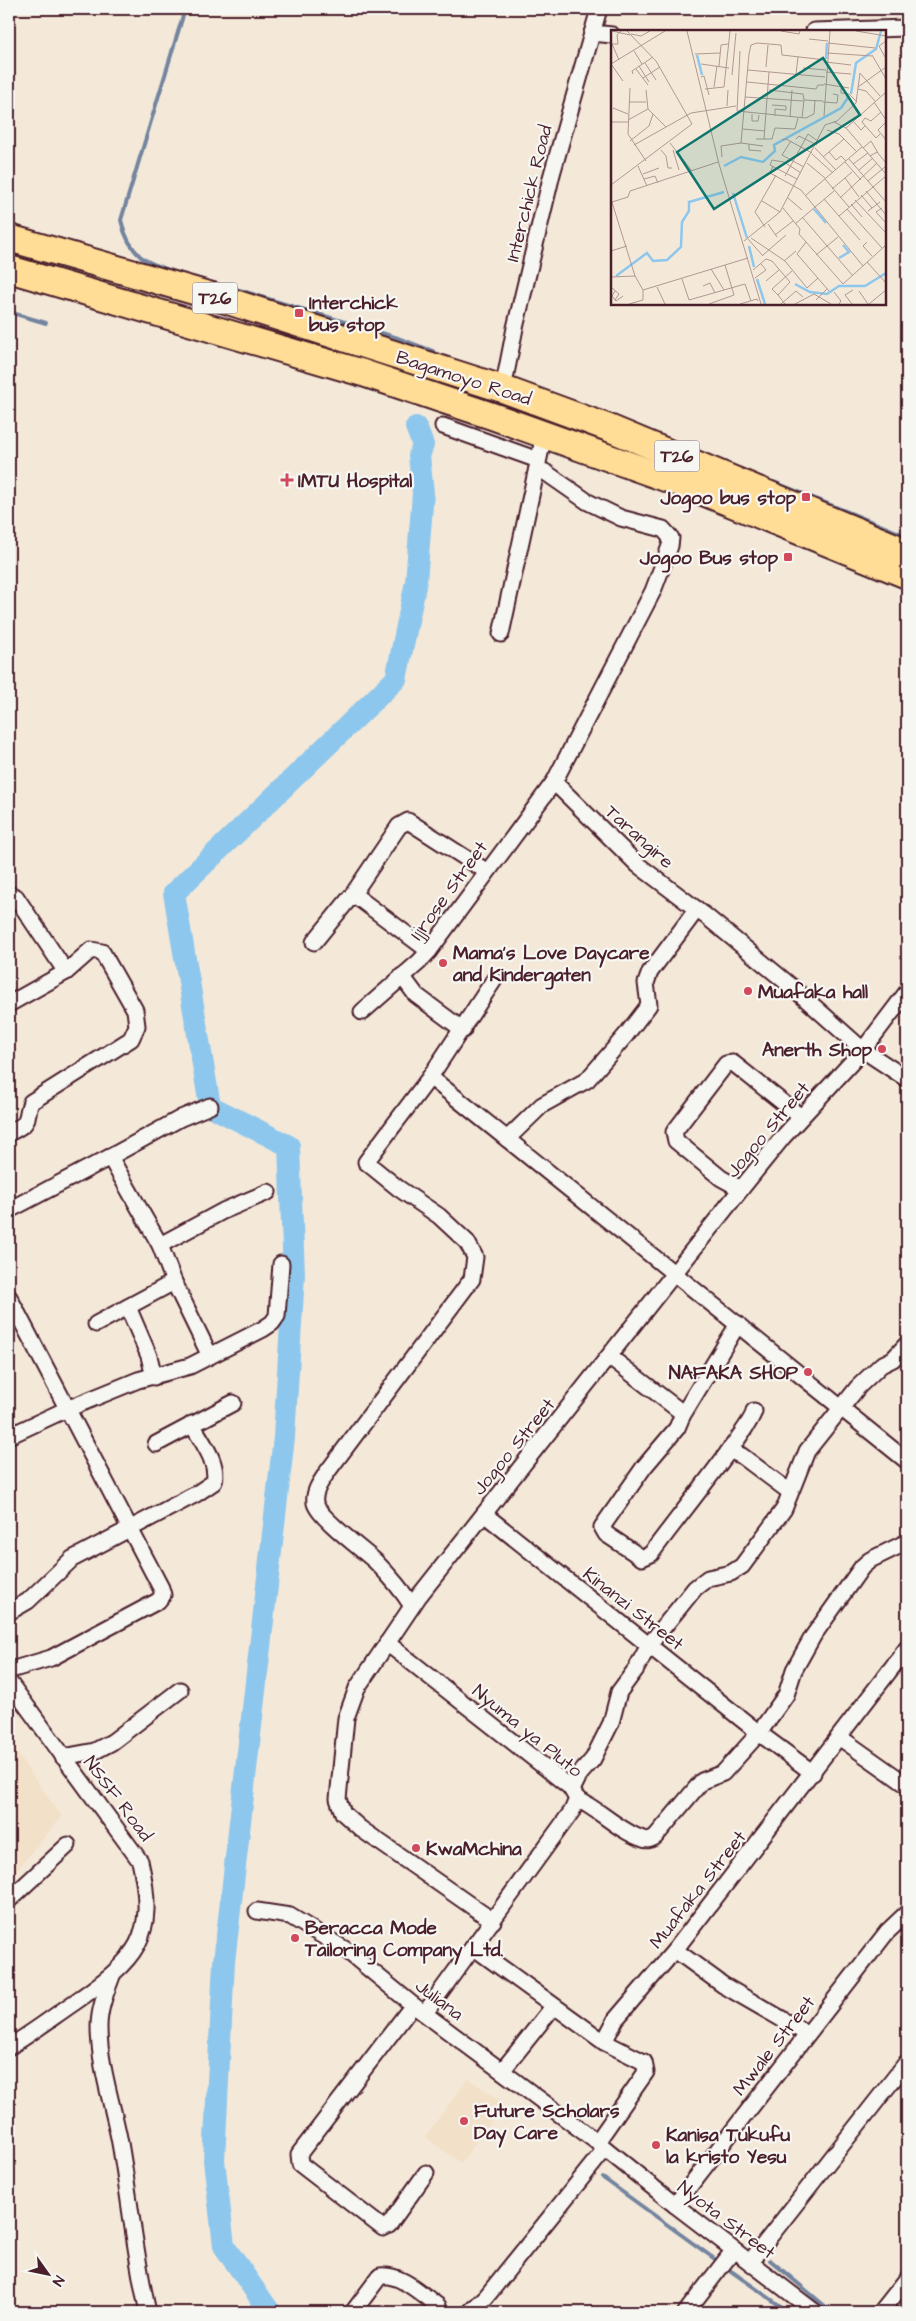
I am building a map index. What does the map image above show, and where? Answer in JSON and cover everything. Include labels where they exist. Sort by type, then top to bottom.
[{"type":"highway","name":"Bagamoyo Road","points":[[9,238],[222,300],[503,389],[609,428],[907,552]]},
{"type":"highway","name":"Bagamoyo Road","points":[[9,269],[435,397],[696,489],[907,576]]},
{"type":"street","name":"Interchick Road","points":[[503,389],[514,328],[552,174],[599,9]]},
{"type":"street","points":[[845,30],[907,28]]},
{"type":"street","points":[[592,33],[611,35]]},
{"type":"street","points":[[443,426],[538,465],[588,502],[621,518],[663,529],[671,538],[670,546],[644,609],[554,782]]},
{"type":"street","points":[[501,634],[544,435]]},
{"type":"street","name":"Ijjrose Street","points":[[362,1012],[429,951],[486,871],[554,782]]},
{"type":"street","name":"Tarangire","points":[[554,782],[638,865],[697,908],[791,986],[863,1050],[907,1079]]},
{"type":"street","points":[[314,942],[353,894],[399,826],[408,821],[486,871]]},
{"type":"street","points":[[9,894],[16,897],[66,972]]},
{"type":"street","points":[[353,894],[429,951]]},
{"type":"street","points":[[507,1139],[542,1105],[587,1080],[626,1035],[649,1005],[646,983],[650,972],[697,908]]},
{"type":"street","points":[[9,1004],[66,972],[91,950],[102,952],[135,1010],[137,1026],[131,1039],[31,1102],[28,1109],[29,1117],[24,1126],[9,1133]]},
{"type":"street","points":[[402,976],[416,996],[463,1030]]},
{"type":"street","points":[[412,1606],[401,1589],[375,1561],[322,1515],[315,1499],[319,1484],[328,1471],[472,1279],[475,1257],[467,1242],[438,1216],[398,1188],[366,1162],[430,1077],[463,1030],[494,980]]},
{"type":"street","name":"Jogoo Street","points":[[493,1921],[361,1829],[343,1813],[338,1799],[346,1718],[357,1688],[412,1606],[484,1514],[741,1189],[801,1117],[863,1050],[907,992]]},
{"type":"street","points":[[741,1189],[708,1168],[676,1141],[673,1135],[726,1064],[733,1063],[801,1117]]},
{"type":"street","points":[[430,1077],[676,1273],[907,1461]]},
{"type":"street","points":[[9,1210],[181,1118],[210,1106]]},
{"type":"street","points":[[110,1157],[160,1246],[174,1282],[210,1356]]},
{"type":"street","points":[[160,1246],[223,1211],[268,1192]]},
{"type":"street","points":[[9,1436],[67,1409],[138,1380],[190,1366],[272,1323],[277,1316],[281,1264]]},
{"type":"street","points":[[96,1324],[174,1282]]},
{"type":"street","points":[[9,1297],[163,1595],[158,1601],[51,1658],[14,1669],[9,1668]]},
{"type":"street","points":[[128,1307],[149,1356],[154,1377]]},
{"type":"street","points":[[738,1324],[676,1428],[644,1467],[604,1523],[602,1529],[606,1534],[637,1556],[645,1558],[752,1420],[754,1411]]},
{"type":"street","points":[[907,1344],[893,1359],[881,1365],[840,1407],[807,1452],[784,1509],[742,1566],[731,1573],[708,1578],[694,1588],[649,1645],[636,1669],[619,1692],[611,1723],[593,1759],[580,1774],[574,1794],[618,1825],[644,1840],[650,1840],[655,1837],[688,1795],[702,1781],[723,1773],[759,1733],[786,1695],[794,1670],[813,1636],[862,1567],[870,1560],[907,1542]]},
{"type":"street","points":[[610,1357],[680,1411],[682,1416]]},
{"type":"street","points":[[156,1444],[233,1403]]},
{"type":"street","points":[[9,1612],[28,1601],[72,1559],[207,1488],[214,1482],[216,1473],[214,1466],[192,1424]]},
{"type":"street","points":[[729,1450],[742,1456],[790,1492]]},
{"type":"street","name":"Kinanzi Street","points":[[484,1514],[759,1733],[813,1773]]},
{"type":"street","name":"Nyuma ya Pluto","points":[[387,1643],[574,1794],[572,1811],[493,1921],[299,2154],[298,2158],[300,2164],[383,2228],[389,2225],[426,2173]]},
{"type":"street","name":"Muafaka Street","points":[[604,2042],[616,2019],[675,1950],[813,1773],[907,1648]]},
{"type":"street","name":"NSSF Road","points":[[9,1682],[140,1861],[146,1886],[146,1916],[142,1935],[130,1958],[112,1976]]},
{"type":"street","points":[[63,1757],[95,1751],[112,1742],[180,1690]]},
{"type":"street","points":[[839,1737],[907,1785]]},
{"type":"street","points":[[9,1900],[68,1845]]},
{"type":"street","name":"Juliana","points":[[257,1911],[290,1916],[346,1950],[419,2009],[598,2143]]},
{"type":"street","name":"Mwale Street","points":[[674,2205],[806,2033],[887,1932],[907,1912]]},
{"type":"street","points":[[470,2312],[486,2297],[598,2143],[646,2072],[644,2062],[604,2042],[473,1947]]},
{"type":"street","points":[[675,1950],[723,1985],[806,2033]]},
{"type":"street","points":[[9,2047],[112,1976]]},
{"type":"street","points":[[112,1976],[102,2004],[99,2027],[102,2054],[121,2153],[138,2268],[148,2312]]},
{"type":"street","points":[[502,2071],[554,2007]]},
{"type":"street","points":[[750,2262],[907,2062]]},
{"type":"street","name":"Nyota Street","points":[[598,2143],[733,2251],[815,2312]]},
{"type":"street","points":[[686,2312],[733,2251]]},
{"type":"street","points":[[352,2312],[380,2276],[390,2275],[400,2279],[438,2306]]},
{"type":"street","points":[[881,2312],[907,2279]]},
{"type":"shaded area","points":[[9,1742],[62,1817],[9,1879]]},
{"type":"shaded area","name":"Future Scholars Day Care","points":[[468,2078],[504,2104],[461,2163],[425,2137]]},
{"type":"waterway","points":[[185,9],[121,220],[131,245],[141,257],[177,273],[217,284]]},
{"type":"waterway","points":[[229,287],[398,338],[433,351]]},
{"type":"waterway","points":[[9,312],[46,323]]},
{"type":"waterway","points":[[270,2312],[224,2246],[214,2160],[224,1962],[284,1437],[294,1275],[289,1146],[210,1106],[174,893],[396,679],[416,582],[423,493],[419,456],[423,445],[416,427]]},
{"type":"waterway","points":[[774,482],[907,536]]},
{"type":"waterway","points":[[603,2178],[716,2260]]},
{"type":"waterway","points":[[770,2260],[832,2312]]},
{"type":"waterway","points":[[731,2271],[789,2312]]},
{"type":"waterway","points":[[9,2306],[10,2312]]},
{"type":"place","name":"Interchick bus stop","points":[[299,313]]},
{"type":"place","name":"IMTU Hospital","points":[[287,480]]},
{"type":"place","name":"Jogoo bus stop","points":[[806,497]]},
{"type":"place","name":"Jogoo Bus stop","points":[[788,557]]},
{"type":"place","name":"Mama's Love Daycare and Kindergaten","points":[[443,963]]},
{"type":"place","name":"Muafaka hall","points":[[748,991]]},
{"type":"place","name":"Anerth Shop","points":[[882,1049]]},
{"type":"place","name":"NAFAKA SHOP","points":[[808,1372]]},
{"type":"place","name":"KwaMchina","points":[[416,1848]]},
{"type":"place","name":"Beracca Mode Tailoring Company Ltd.","points":[[295,1938]]},
{"type":"place","name":"Future Scholars Day Care","points":[[464,2121]]},
{"type":"place","name":"Kanisa Tukufu la kristo Yesu","points":[[656,2145]]}]
